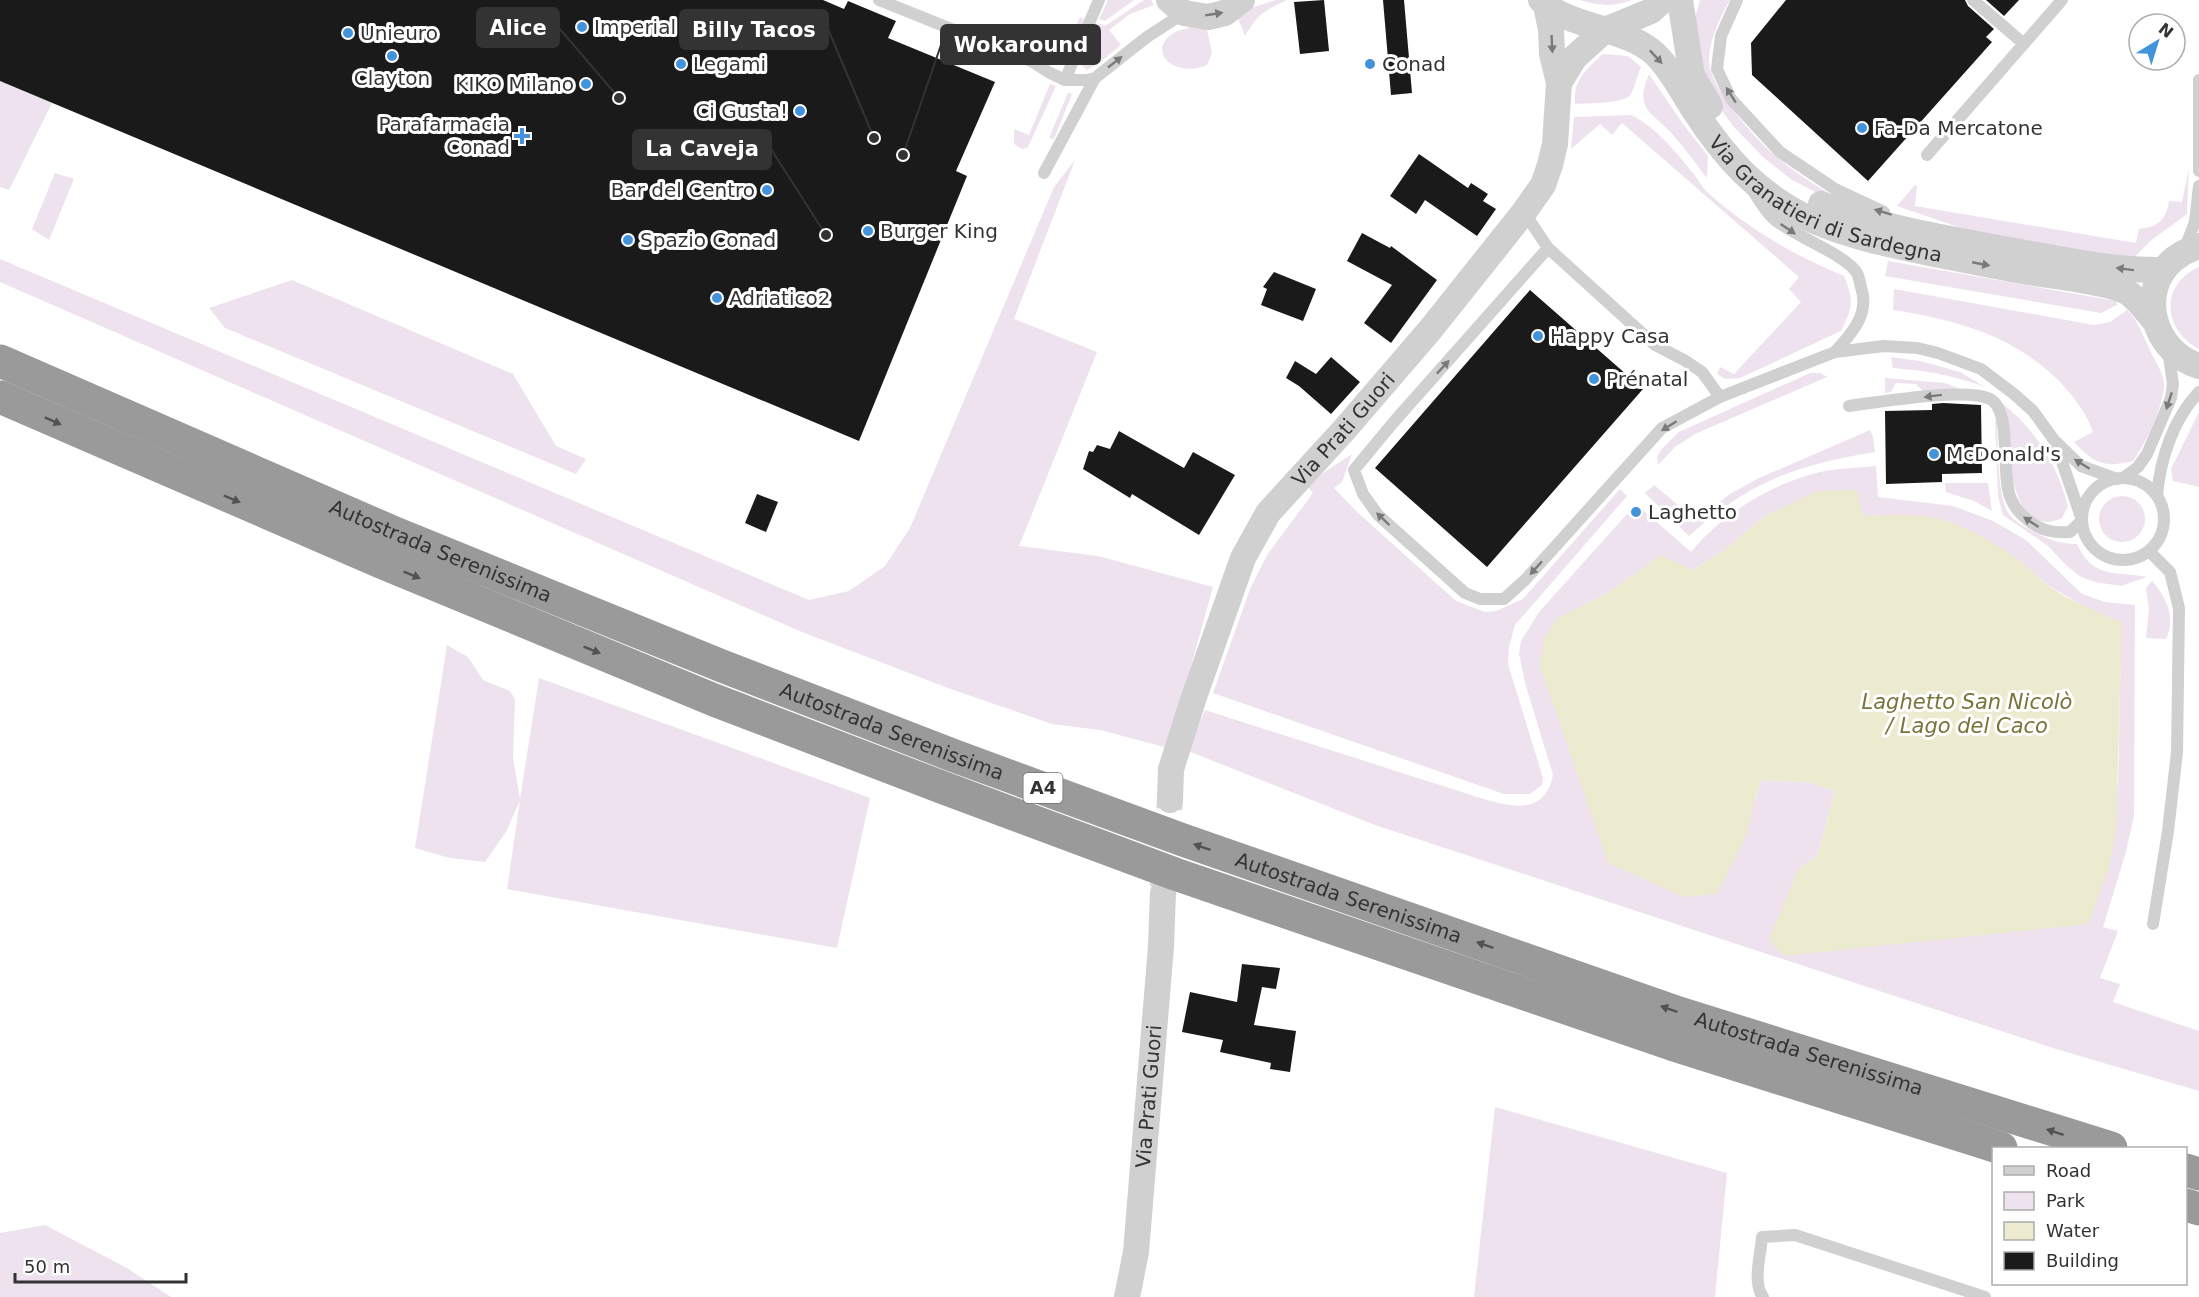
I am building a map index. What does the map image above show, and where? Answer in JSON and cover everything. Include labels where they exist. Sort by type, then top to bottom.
[{"type":"highway","name":"Autostrada Serenissima","points":[[0,361],[390,531],[722,666],[952,755],[1183,840],[1679,1012],[2105,1147]]},
{"type":"highway","name":"Autostrada Serenissima","points":[[0,397],[381,562],[714,700],[955,792],[1175,874],[1615,1025],[1995,1147]]},
{"type":"street","points":[[1177,6],[1208,17],[1226,13],[1241,0]]},
{"type":"street","points":[[1559,83],[1575,57],[1605,30],[1651,10],[1663,0]]},
{"type":"street","points":[[1680,0],[1692,76],[1707,103],[1751,157],[1799,194],[1843,213],[1898,230],[2087,264],[2135,271],[2164,270]]},
{"type":"street","points":[[1544,2],[1559,83]]},
{"type":"street","name":"Via Granatieri di Sardegna","points":[[1544,2],[1573,18],[1641,43],[1656,55],[1710,135],[1737,169],[1782,203],[1811,219],[1851,235],[1982,264],[2103,284],[2129,293],[2154,321]]},
{"type":"street","name":"Via Prati Guori","points":[[1170,800],[1170,769],[1243,558],[1268,513],[1344,430],[1430,330],[1543,185],[1555,144],[1559,83]]},
{"type":"street","name":"Via Granatieri di Sardegna","points":[[2192,249],[2164,270],[2154,295],[2154,321],[2167,346],[2180,358],[2199,366]]},
{"type":"street","name":"Via Prati Guori","points":[[1127,1297],[1136,1252],[1161,946],[1163,893]]},
{"type":"lane","points":[[879,0],[1031,61],[1065,80],[1095,78]]},
{"type":"lane","points":[[1065,80],[1099,0]]},
{"type":"lane","points":[[1737,0],[1721,36],[1717,69],[1731,99],[1780,152],[1834,189],[1875,210],[1917,221],[1957,240]]},
{"type":"lane","points":[[1973,0],[2024,44]]},
{"type":"lane","points":[[1927,155],[2062,0]]},
{"type":"lane","points":[[1044,173],[1095,78],[1147,37],[1177,6]]},
{"type":"lane","points":[[2199,80],[2199,171]]},
{"type":"lane","points":[[1737,169],[1772,218],[1793,233],[1835,254],[1857,272],[1864,304],[1861,318],[1848,338],[1835,352]]},
{"type":"lane","points":[[2192,249],[2199,186]]},
{"type":"lane","points":[[1524,212],[1548,248],[1655,345],[1702,372],[1720,398]]},
{"type":"lane","points":[[1548,248],[1354,470],[1362,494],[1378,515],[1465,593],[1480,599],[1504,599],[1525,580],[1662,428],[1720,398],[1835,352],[1884,346],[1917,348],[1981,369],[2014,393],[2032,411],[2054,440],[2081,466],[2142,483],[2157,496]]},
{"type":"lane","points":[[1849,406],[1954,394],[1987,397],[1994,401],[2001,415],[2010,497],[2018,512],[2033,525],[2054,533],[2070,532],[2082,520],[2083,509],[2088,498],[2096,489],[2105,482],[2120,478],[2138,467],[2147,454],[2171,398],[2173,384],[2167,346]]},
{"type":"lane","points":[[2054,440],[2082,520],[2084,533],[2091,544],[2106,556],[2125,560],[2138,557],[2157,543],[2163,522],[2163,511],[2157,496],[2159,474],[2181,415],[2199,392]]},
{"type":"lane","points":[[2149,551],[2170,572],[2179,608],[2176,752],[2168,831],[2153,924]]},
{"type":"lane","points":[[1763,1297],[1760,1294],[1758,1276],[1762,1237],[1794,1235],[1985,1297]]},
{"type":"green space","points":[[1108,0],[1134,0],[1105,21],[1099,19]]},
{"type":"green space","points":[[1144,0],[1151,0],[1154,5],[1130,14],[1109,30],[1121,45],[1087,70],[1080,64],[1099,23],[1105,26]]},
{"type":"green space","points":[[1276,0],[1287,0],[1262,14],[1245,36],[1238,18],[1207,30],[1212,53],[1207,65],[1185,69],[1175,66],[1163,55],[1162,48],[1166,40],[1175,32]]},
{"type":"green space","points":[[1580,0],[1632,0],[1606,5]]},
{"type":"green space","points":[[1700,0],[1730,0],[1716,29],[1709,61],[1714,78],[1730,106],[1760,142],[1791,169],[1866,214],[1835,202],[1792,180],[1764,158],[1733,126],[1711,95],[1693,41]]},
{"type":"green space","points":[[1080,17],[1084,19],[1064,64],[1059,62]]},
{"type":"green space","points":[[1603,54],[1628,56],[1641,67],[1631,94],[1622,100],[1575,104],[1578,82],[1586,70]]},
{"type":"green space","points":[[1649,74],[1708,156],[1707,178],[1674,136],[1648,110],[1643,96]]},
{"type":"green space","points":[[0,81],[52,103],[9,190],[0,187]]},
{"type":"green space","points":[[1050,84],[1056,86],[1028,147],[1022,149],[1014,144],[1014,129],[1029,135]]},
{"type":"green space","points":[[1068,93],[1072,94],[1054,139],[1049,138]]},
{"type":"green space","points":[[1631,115],[1657,133],[1680,157],[1707,192],[1723,206],[1789,250],[1844,276],[1851,304],[1841,331],[1740,378],[1725,379],[1717,374],[1720,367],[1734,374],[1801,302],[1789,289],[1799,277],[1622,123],[1612,135],[1600,124],[1571,149],[1574,117]]},
{"type":"green space","points":[[1075,160],[1014,319],[1097,352],[1019,546],[1098,556],[1213,587],[1168,748],[1100,730],[1052,724],[948,688],[802,632],[0,282],[0,259],[809,600],[849,591],[885,566],[910,528],[1054,187]]},
{"type":"green space","points":[[2189,169],[2187,214],[2149,242],[2130,262],[1993,239],[1897,206],[1915,185],[1917,186],[1915,206],[2136,243],[2139,229],[2160,221],[2166,213],[2169,201],[2182,202]]},
{"type":"green space","points":[[55,173],[74,179],[49,240],[32,229]]},
{"type":"green space","points":[[1888,261],[2116,301],[2117,305],[2101,313],[1885,276]]},
{"type":"green space","points":[[2199,267],[2199,349],[2178,331],[2172,319],[2170,307],[2177,284]]},
{"type":"green space","points":[[292,280],[513,374],[556,446],[586,459],[576,474],[225,328],[209,308]]},
{"type":"green space","points":[[1894,289],[2094,325],[2110,322],[2127,310],[2134,318],[2160,369],[2164,384],[2161,403],[2153,424],[2133,461],[2114,464],[2100,462],[2094,460],[2074,442],[2093,432],[2083,411],[2060,382],[2023,352],[1983,332],[1962,325],[1893,310]]},
{"type":"green space","points":[[1891,357],[1920,361],[1960,372],[1985,387],[1940,374],[1893,368]]},
{"type":"green space","points":[[1810,373],[1821,373],[1827,377],[1695,434],[1675,447],[1658,465],[1657,457],[1661,450],[1679,432]]},
{"type":"green space","points":[[1885,378],[1945,383],[1960,389],[1923,391],[1916,384],[1896,383],[1891,392],[1885,393]]},
{"type":"green space","points":[[2003,404],[2026,425],[2052,463],[2068,506],[2062,518],[2044,522],[2030,516],[2020,502],[2009,461]]},
{"type":"green space","points":[[2199,412],[2199,487],[2173,481],[2171,469]]},
{"type":"green space","points":[[1995,421],[1997,421],[2002,496],[2009,514],[2018,523],[2046,538],[2077,544],[2090,563],[2098,568],[2115,573],[2147,577],[2121,586],[2095,582],[2079,576],[2047,545],[2003,515],[1998,496]]},
{"type":"green space","points":[[1870,430],[1875,452],[1836,459],[1781,476],[1746,493],[1689,536],[1645,493],[1654,485],[1696,520],[1730,494],[1757,479]]},
{"type":"green space","points":[[1352,454],[1342,482],[1334,488],[1356,511],[1456,601],[1485,612],[1496,611],[1523,599],[1620,489],[1627,496],[1515,625],[1509,647],[1508,664],[1543,778],[1542,785],[1530,794],[1504,794],[1213,693],[1250,589],[1267,555],[1313,493],[1308,487],[1323,473]]},
{"type":"green space","points":[[1876,466],[1878,497],[1953,506],[1993,521],[2026,540],[2082,594],[2105,602],[2135,605],[2134,816],[2126,852],[2103,927],[2118,931],[2100,978],[2120,984],[2113,1002],[2199,1031],[2199,1091],[2056,1049],[1375,825],[1188,751],[1205,710],[1483,799],[1508,805],[1531,804],[1541,799],[1553,775],[1525,683],[1519,654],[1521,641],[1539,612],[1627,514],[1635,520],[1644,511],[1691,552],[1733,513],[1766,492],[1820,472]],"holes":[[[1782,508],[1863,516],[1903,515],[1947,521],[1982,538],[2024,564],[2047,585],[2107,617],[2121,644],[2118,785],[1799,868],[1817,857],[1835,791],[1808,782],[1762,780],[1754,802],[1564,615],[1611,591],[1653,561],[1688,582],[1692,570],[1722,552],[1766,515]]]},
{"type":"green space","points":[[1945,483],[1988,483],[1992,511],[1974,501],[1946,492]]},
{"type":"green space","points":[[2122,496],[2138,503],[2145,519],[2138,535],[2122,542],[2106,535],[2099,519],[2106,503]]},
{"type":"green space","points":[[2152,581],[2166,601],[2170,616],[2166,639],[2146,638],[2149,609],[2146,588]]},
{"type":"green space","points":[[447,645],[468,657],[483,680],[510,691],[515,699],[513,758],[520,799],[539,678],[870,798],[837,948],[507,889],[520,800],[506,832],[485,862],[450,858],[415,848]]},
{"type":"green space","points":[[1495,1107],[1727,1173],[1715,1297],[1474,1297]]},
{"type":"green space","points":[[45,1225],[127,1268],[171,1297],[0,1297],[0,1233]]},
{"type":"water","name":"Laghetto San Nicolò / Lago del Caco","points":[[1857,490],[1863,516],[1915,516],[1936,518],[1955,524],[2006,551],[2047,585],[2065,596],[2122,622],[2116,832],[2108,870],[2088,924],[1783,956],[1769,939],[1799,868],[1817,857],[1835,791],[1808,782],[1762,780],[1746,836],[1717,894],[1683,897],[1608,863],[1540,666],[1544,639],[1559,617],[1611,591],[1661,555],[1692,570],[1722,552],[1766,515],[1817,491]]},
{"type":"building","name":"Adriatico2","points":[[0,0],[823,0],[844,9],[848,1],[896,21],[888,38],[995,82],[956,171],[967,176],[859,441],[0,81]]},
{"type":"building","points":[[1324,0],[1329,51],[1300,54],[1294,2]]},
{"type":"building","points":[[1383,0],[1404,0],[1412,93],[1391,95]]},
{"type":"building","name":"Fa-Da Mercatone","points":[[1786,0],[1965,0],[1968,6],[1994,29],[1986,37],[1992,42],[1868,181],[1752,75],[1751,43]]},
{"type":"building","points":[[1986,0],[2019,0],[2004,16]]},
{"type":"building","points":[[1419,154],[1468,188],[1471,183],[1488,194],[1483,201],[1496,209],[1477,236],[1425,200],[1416,214],[1390,196]]},
{"type":"building","points":[[1362,233],[1390,248],[1391,246],[1437,280],[1391,343],[1364,323],[1392,285],[1347,261]]},
{"type":"building","points":[[1274,272],[1316,289],[1303,321],[1261,305],[1267,289],[1263,287]]},
{"type":"building","points":[[1530,290],[1643,389],[1487,567],[1375,468]]},
{"type":"building","points":[[1331,357],[1360,382],[1331,414],[1299,386],[1286,378],[1295,361],[1316,374]]},
{"type":"building","name":"McDonald's","points":[[1932,404],[1981,405],[1982,473],[1942,474],[1942,482],[1886,484],[1885,411],[1932,410]]},
{"type":"building","points":[[1119,431],[1184,468],[1193,452],[1235,475],[1199,535],[1132,494],[1130,498],[1083,469],[1089,451],[1093,452],[1097,445],[1110,449]]},
{"type":"building","points":[[757,494],[778,502],[766,532],[745,523]]},
{"type":"building","points":[[1242,964],[1280,968],[1276,989],[1262,987],[1254,1025],[1296,1031],[1290,1072],[1270,1069],[1271,1063],[1220,1052],[1223,1040],[1182,1032],[1190,992],[1237,1002]]},
{"type":"tunnel","points":[[1163,887],[1170,800]]},
{"type":"place","name":"Imperial","points":[[582,27]]},
{"type":"place","name":"Unieuro","points":[[348,33]]},
{"type":"place","name":"Clayton","points":[[392,56]]},
{"type":"place","name":"Legami","points":[[681,64]]},
{"type":"place","name":"Conad","points":[[1370,64]]},
{"type":"place","name":"KIKO Milano","points":[[586,84]]},
{"type":"place","name":"Alice","points":[[619,98]]},
{"type":"place","name":"Ci Gusta!","points":[[800,111]]},
{"type":"place","name":"Fa-Da Mercatone","points":[[1862,128]]},
{"type":"place","name":"Parafarmacia Conad","points":[[522,136]]},
{"type":"place","name":"Billy Tacos","points":[[874,138]]},
{"type":"place","name":"Wokaround","points":[[903,155]]},
{"type":"place","name":"Bar del Centro","points":[[767,190]]},
{"type":"place","name":"Burger King","points":[[868,231]]},
{"type":"place","name":"La Caveja","points":[[826,235]]},
{"type":"place","name":"Spazio Conad","points":[[628,240]]},
{"type":"place","name":"Adriatico2","points":[[717,298]]},
{"type":"place","name":"Happy Casa","points":[[1538,336]]},
{"type":"place","name":"Prénatal","points":[[1594,379]]},
{"type":"place","name":"McDonald's","points":[[1934,454]]},
{"type":"place","name":"Laghetto","points":[[1636,512]]}]
